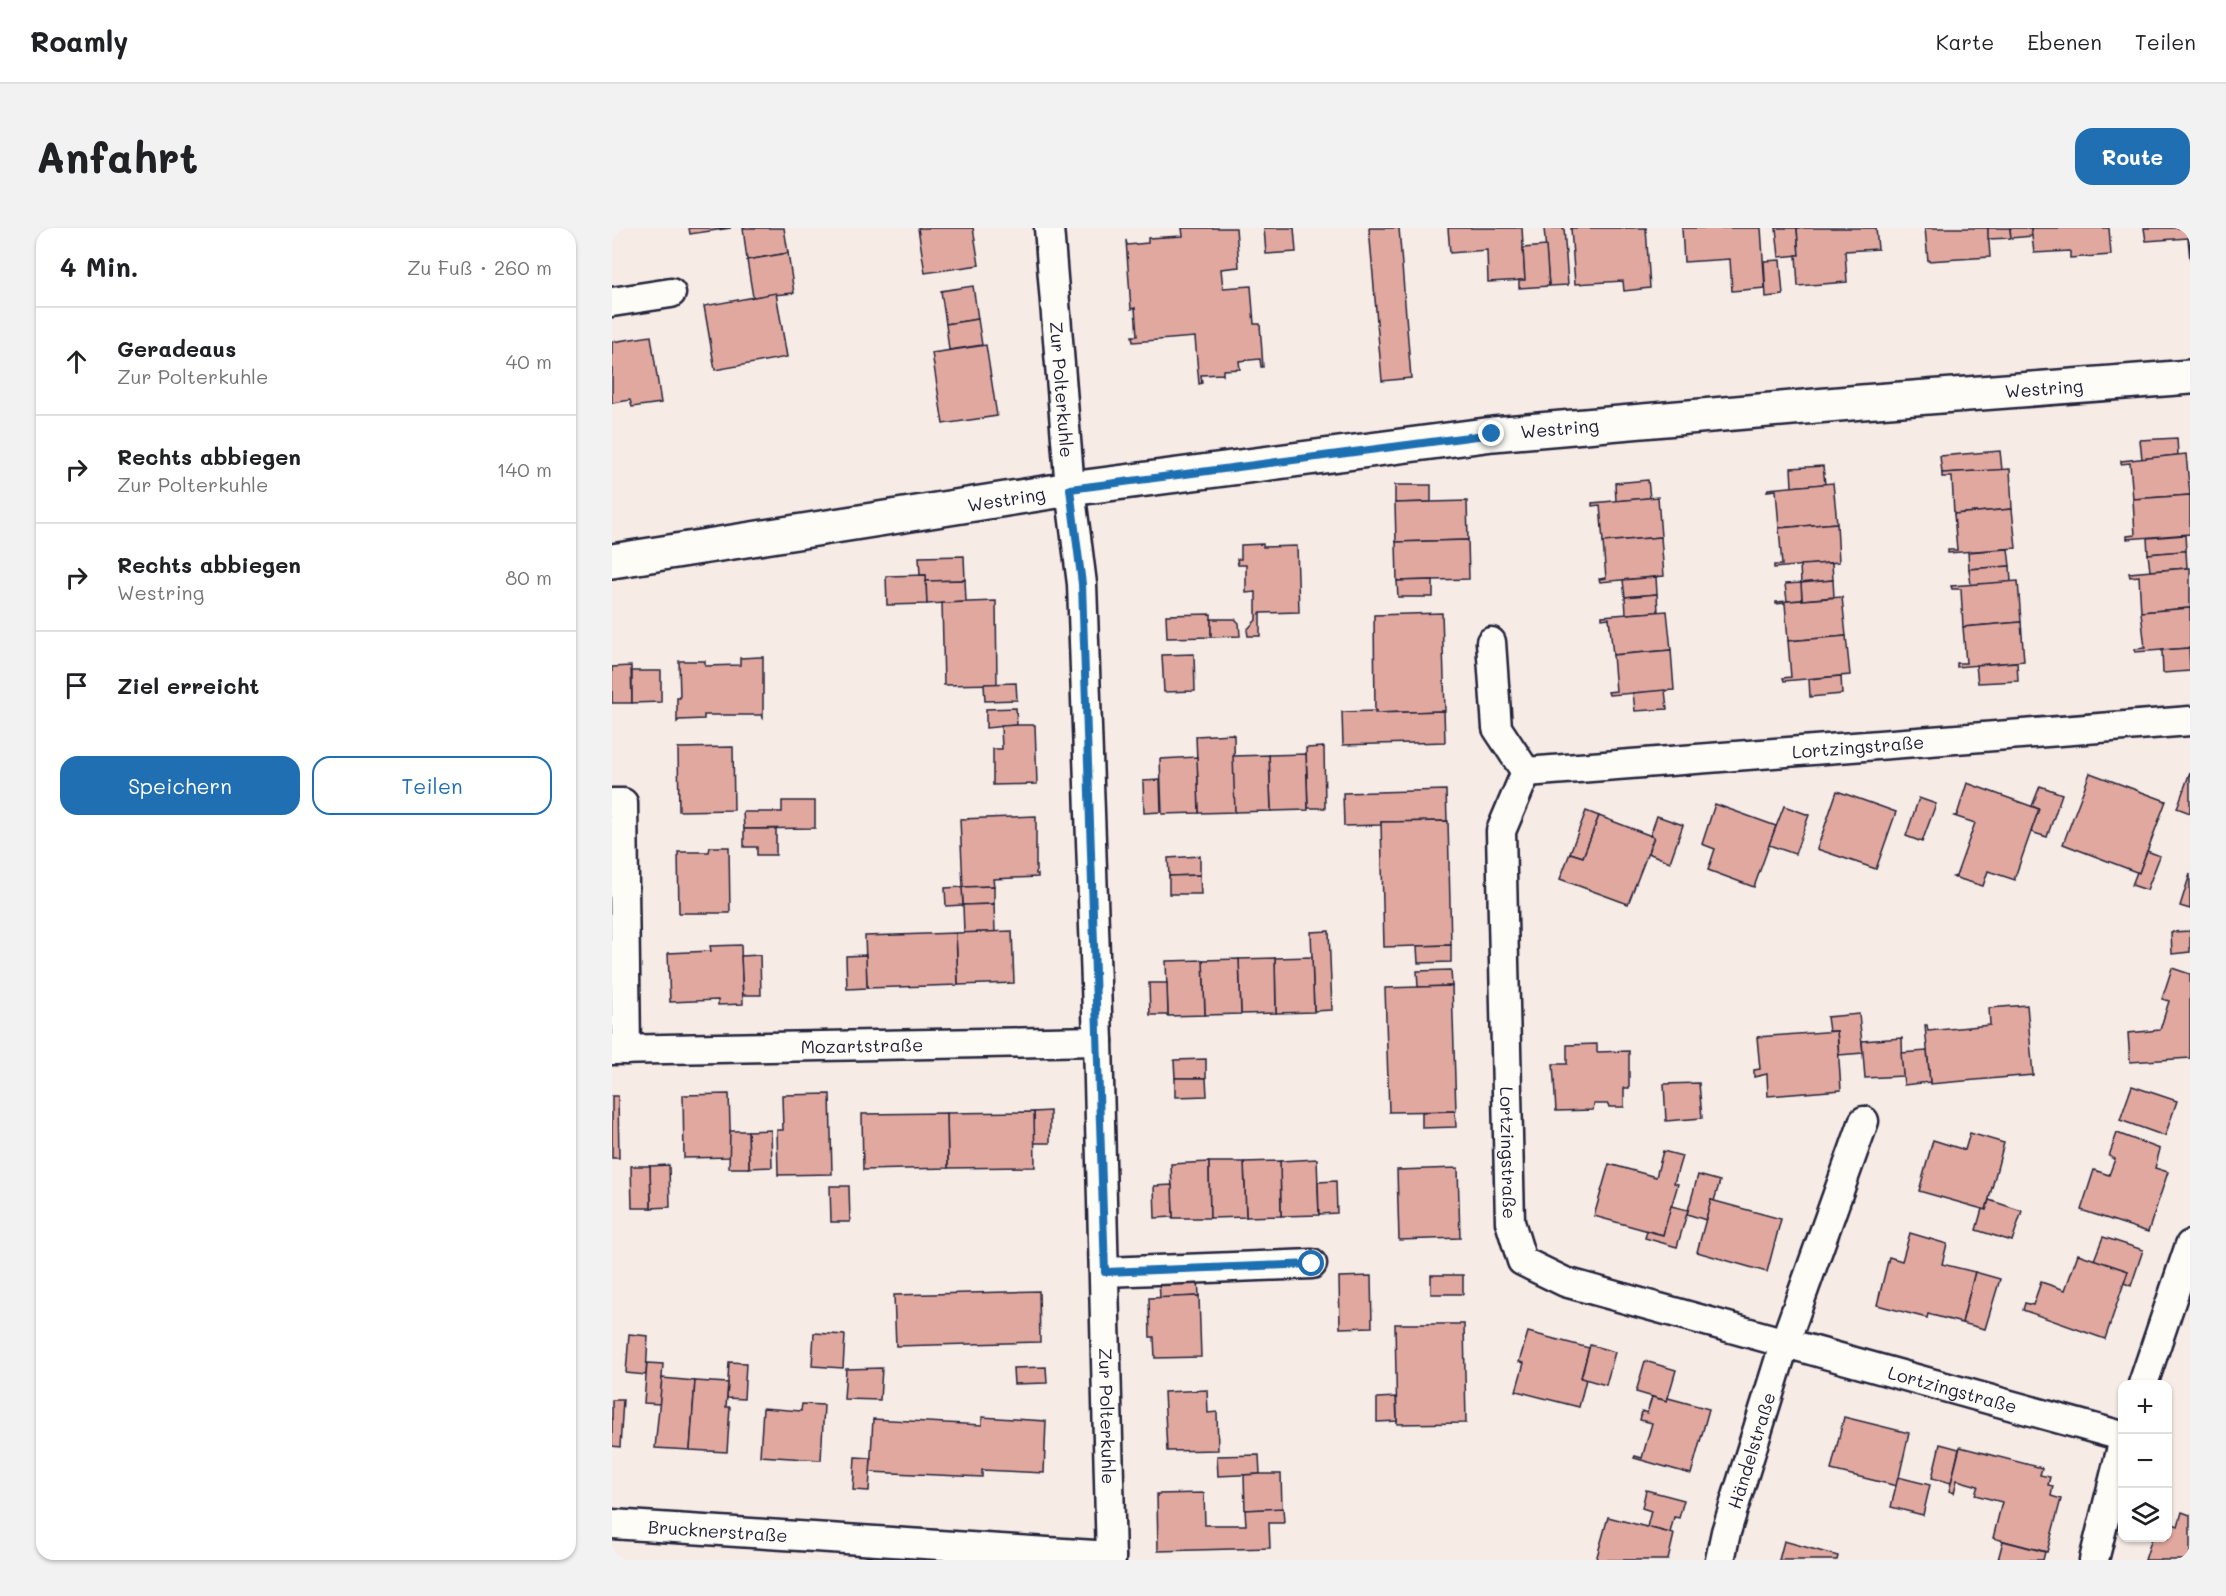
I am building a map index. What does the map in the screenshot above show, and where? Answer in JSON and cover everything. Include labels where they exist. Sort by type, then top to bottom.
[{"type":"street","name":"Zur Polterkuhle","points":[[1049,228],[1070,489],[1082,584],[1105,1272],[1111,1558]]},
{"type":"street","points":[[612,302],[671,293]]},
{"type":"street","name":"Westring","points":[[612,561],[1070,489],[1492,434],[2190,376]]},
{"type":"street","points":[[1491,642],[1497,728],[1526,772]]},
{"type":"street","name":"Lortzingstraße","points":[[2118,1435],[1565,1282],[1522,1262],[1510,1222],[1501,831],[1526,772],[2190,721]]},
{"type":"street","name":"Mozartstraße","points":[[612,803],[623,803],[619,1050],[1098,1041]]},
{"type":"street","points":[[1785,1342],[1864,1121]]},
{"type":"street","points":[[2144,1380],[2190,1245]]},
{"type":"street","points":[[1105,1272],[1312,1264]]},
{"type":"street","name":"Händelstraße","points":[[1720,1560],[1726,1532],[1785,1342]]},
{"type":"street","points":[[2094,1560],[2118,1463]]},
{"type":"street","name":"Brucknerstraße","points":[[612,1524],[1111,1558]]},
{"type":"building","points":[[689,228],[731,228],[690,234]]},
{"type":"building","points":[[743,228],[784,228],[788,253],[747,260]]},
{"type":"building","points":[[918,228],[973,228],[979,265],[925,273]]},
{"type":"building","points":[[1182,228],[1236,228],[1239,267],[1221,269],[1223,288],[1251,286],[1254,324],[1260,324],[1263,367],[1261,367],[1260,359],[1239,361],[1240,369],[1223,370],[1223,375],[1201,375],[1202,383],[1199,384],[1195,337],[1133,342],[1132,336],[1137,336],[1135,308],[1131,309],[1126,240],[1127,245],[1148,243],[1148,238],[1183,236]]},
{"type":"building","points":[[1264,228],[1294,228],[1296,252],[1266,254]]},
{"type":"building","points":[[1369,228],[1399,228],[1411,378],[1382,381]]},
{"type":"building","points":[[1448,228],[1522,228],[1525,280],[1488,282],[1487,250],[1450,253]]},
{"type":"building","points":[[1544,228],[1564,228],[1568,285],[1549,286]]},
{"type":"building","points":[[1571,228],[1646,228],[1650,288],[1624,291],[1623,281],[1575,284]]},
{"type":"building","points":[[1682,228],[1761,228],[1765,288],[1732,291],[1730,259],[1684,262]]},
{"type":"building","points":[[1776,228],[1797,228],[1799,255],[1779,257]]},
{"type":"building","points":[[1797,228],[1876,228],[1878,249],[1845,251],[1847,282],[1798,286]]},
{"type":"building","points":[[1925,228],[1988,228],[1990,257],[1928,261]]},
{"type":"building","points":[[1988,228],[2010,228],[2011,238],[1988,239]]},
{"type":"building","points":[[2010,228],[2031,228],[2032,236],[2011,238]]},
{"type":"building","points":[[2031,228],[2109,228],[2111,255],[2070,258],[2070,251],[2034,253]]},
{"type":"building","points":[[2144,228],[2190,228],[2190,260],[2188,238],[2146,241]]},
{"type":"building","points":[[1546,246],[1549,286],[1519,288],[1519,280],[1525,280],[1523,248]]},
{"type":"building","points":[[788,253],[794,293],[753,297],[747,260]]},
{"type":"building","points":[[1780,260],[1783,295],[1766,297],[1764,261]]},
{"type":"building","points":[[973,286],[978,319],[946,324],[941,291]]},
{"type":"building","points":[[776,293],[787,357],[715,370],[704,306]]},
{"type":"building","points":[[978,319],[982,345],[949,350],[946,324]]},
{"type":"building","points":[[651,336],[661,403],[632,407],[630,400],[612,403],[612,342]]},
{"type":"building","points":[[986,345],[997,416],[943,424],[932,353]]},
{"type":"building","points":[[2177,438],[2178,455],[2142,459],[2140,440]]},
{"type":"building","points":[[2000,451],[2002,470],[1942,473],[1940,456]]},
{"type":"building","points":[[2186,454],[2190,495],[2133,499],[2130,463],[2121,464],[2121,461]]},
{"type":"building","points":[[1823,466],[1825,484],[1792,487],[1791,468]]},
{"type":"building","points":[[2010,469],[2012,509],[1954,514],[1952,477],[1942,477],[1942,473]]},
{"type":"building","points":[[1648,480],[1650,498],[1616,501],[1615,483]]},
{"type":"building","points":[[1833,483],[1837,523],[1779,528],[1776,490],[1767,491],[1768,489]]},
{"type":"building","points":[[1395,485],[1431,485],[1431,502],[1395,503]]},
{"type":"building","points":[[2190,495],[2190,534],[2127,539],[2127,536],[2135,535],[2133,499]]},
{"type":"building","points":[[1658,497],[1661,537],[1603,542],[1600,505],[1592,506],[1592,503]]},
{"type":"building","points":[[1467,501],[1468,540],[1396,542],[1395,503]]},
{"type":"building","points":[[2012,509],[2016,548],[1948,553],[1948,550],[1957,550],[1954,514]]},
{"type":"building","points":[[1837,523],[1839,562],[1774,568],[1774,565],[1782,565],[1779,528]]},
{"type":"building","points":[[2185,535],[2186,551],[2148,554],[2147,538]]},
{"type":"building","points":[[1661,537],[1664,576],[1600,582],[1599,579],[1606,578],[1603,542]]},
{"type":"building","points":[[1468,540],[1469,579],[1397,581],[1396,542]]},
{"type":"building","points":[[1263,544],[1263,547],[1297,546],[1299,612],[1260,613],[1260,636],[1248,636],[1247,630],[1256,620],[1256,592],[1246,593],[1246,565],[1238,565],[1237,559],[1241,559],[1241,545]]},
{"type":"building","points":[[2008,549],[2010,566],[1969,569],[1968,552]]},
{"type":"building","points":[[2186,551],[2187,568],[2150,571],[2148,554]]},
{"type":"building","points":[[964,556],[965,580],[926,581],[926,575],[920,575],[919,557]]},
{"type":"building","points":[[1832,563],[1833,580],[1801,583],[1800,565]]},
{"type":"building","points":[[2010,566],[2011,582],[1971,585],[1969,569]]},
{"type":"building","points":[[2190,568],[2190,608],[2141,612],[2139,576],[2130,577],[2129,573]]},
{"type":"building","points":[[926,575],[927,604],[887,605],[886,576]]},
{"type":"building","points":[[1656,577],[1657,594],[1625,597],[1623,580]]},
{"type":"building","points":[[965,580],[966,602],[927,604],[926,581]]},
{"type":"building","points":[[1433,580],[1433,597],[1398,597],[1397,581]]},
{"type":"building","points":[[1833,580],[1834,597],[1802,600],[1801,583]]},
{"type":"building","points":[[2018,581],[2021,622],[1963,627],[1961,589],[1952,589],[1951,586]]},
{"type":"building","points":[[1801,583],[1802,600],[1787,601],[1785,584]]},
{"type":"building","points":[[1657,594],[1658,612],[1626,614],[1625,597]]},
{"type":"building","points":[[1842,597],[1846,636],[1788,641],[1785,603],[1776,604],[1776,602]]},
{"type":"building","points":[[996,601],[997,684],[944,685],[942,603]]},
{"type":"building","points":[[2190,608],[2190,648],[2135,652],[2135,649],[2145,648],[2141,612]]},
{"type":"building","points":[[1667,611],[1671,650],[1613,655],[1609,618],[1602,619],[1602,616]]},
{"type":"building","points":[[1442,613],[1445,711],[1375,713],[1374,615]]},
{"type":"building","points":[[1211,614],[1211,637],[1167,638],[1166,615]]},
{"type":"building","points":[[1211,619],[1235,619],[1239,623],[1240,636],[1211,637]]},
{"type":"building","points":[[2021,622],[2024,661],[1957,667],[1957,663],[1966,663],[1963,627]]},
{"type":"building","points":[[1846,636],[1850,675],[1784,681],[1783,678],[1791,677],[1788,641]]},
{"type":"building","points":[[2189,648],[2190,671],[2163,673],[2162,650]]},
{"type":"building","points":[[1671,650],[1674,690],[1609,695],[1608,692],[1616,691],[1613,655]]},
{"type":"building","points":[[1194,654],[1195,691],[1164,692],[1162,655]]},
{"type":"building","points":[[763,657],[763,718],[761,715],[704,715],[704,719],[677,722],[677,698],[680,698],[679,661],[705,661],[705,666],[740,665],[740,658]]},
{"type":"building","points":[[2017,662],[2018,681],[1978,683],[1976,665]]},
{"type":"building","points":[[631,666],[632,703],[612,703],[612,667]]},
{"type":"building","points":[[632,671],[661,671],[661,702],[632,703]]},
{"type":"building","points":[[1841,676],[1842,694],[1810,697],[1809,679]]},
{"type":"building","points":[[1016,683],[1017,700],[985,701],[984,684]]},
{"type":"building","points":[[1665,690],[1667,709],[1635,711],[1633,693]]},
{"type":"building","points":[[1016,708],[1017,725],[986,728],[986,709]]},
{"type":"building","points":[[1376,711],[1375,713],[1444,711],[1445,742],[1343,745],[1342,712]]},
{"type":"building","points":[[1035,725],[1037,784],[993,785],[993,749],[1002,749],[1001,726]]},
{"type":"building","points":[[1234,735],[1235,812],[1199,813],[1196,736]]},
{"type":"building","points":[[733,747],[734,810],[679,811],[678,748]]},
{"type":"building","points":[[1324,747],[1325,808],[1308,808],[1306,748]]},
{"type":"building","points":[[1306,754],[1308,810],[1271,811],[1269,755]]},
{"type":"building","points":[[1269,755],[1271,811],[1235,812],[1233,756]]},
{"type":"building","points":[[1197,757],[1199,813],[1162,814],[1160,759]]},
{"type":"building","points":[[2190,772],[2190,813],[2177,808]]},
{"type":"building","points":[[2090,773],[2166,801],[2139,873],[2063,844]]},
{"type":"building","points":[[1160,780],[1161,812],[1144,813],[1143,781]]},
{"type":"building","points":[[1967,783],[2039,809],[2015,880],[1988,871],[1983,886],[1953,877],[1956,876],[1975,823],[1954,816],[1957,815]]},
{"type":"building","points":[[2040,786],[2062,794],[2047,837],[2031,832],[2039,809],[2032,806]]},
{"type":"building","points":[[1446,790],[1447,821],[1381,822],[1381,825],[1344,826],[1343,793]]},
{"type":"building","points":[[1837,791],[1896,812],[1876,869],[1817,849]]},
{"type":"building","points":[[1919,798],[1936,804],[1922,842],[1906,836]]},
{"type":"building","points":[[782,801],[815,801],[815,828],[744,829],[743,812],[782,812]]},
{"type":"building","points":[[1715,804],[1776,826],[1754,887],[1708,870],[1715,849],[1702,844]]},
{"type":"building","points":[[1784,806],[1809,815],[1795,854],[1769,845]]},
{"type":"building","points":[[1586,811],[1599,816],[1583,857],[1570,853]]},
{"type":"building","points":[[1036,816],[1036,874],[1038,877],[993,879],[994,886],[963,887],[960,819]]},
{"type":"building","points":[[1599,816],[1654,837],[1628,904],[1560,879],[1570,853],[1583,857]]},
{"type":"building","points":[[1657,816],[1683,825],[1670,862],[1648,853],[1654,837],[1650,836]]},
{"type":"building","points":[[1448,821],[1451,945],[1384,947],[1381,822]]},
{"type":"building","points":[[744,829],[776,829],[776,855],[757,855],[757,847],[744,847]]},
{"type":"building","points":[[710,847],[729,847],[730,913],[679,913],[678,852],[709,852]]},
{"type":"building","points":[[2147,851],[2160,856],[2147,890],[2132,885]]},
{"type":"building","points":[[1200,856],[1200,875],[1169,876],[1168,858]]},
{"type":"building","points":[[2190,874],[2190,909],[2180,906]]},
{"type":"building","points":[[1200,875],[1201,894],[1169,894],[1169,876]]},
{"type":"building","points":[[994,886],[994,904],[963,905],[962,887]]},
{"type":"building","points":[[962,887],[963,905],[946,906],[945,888]]},
{"type":"building","points":[[994,904],[995,932],[964,933],[963,905]]},
{"type":"building","points":[[1012,931],[1014,983],[958,985],[956,933]]},
{"type":"building","points":[[1329,931],[1332,1010],[1314,1011],[1311,932]]},
{"type":"building","points":[[2190,931],[2190,952],[2172,954],[2171,932]]},
{"type":"building","points":[[956,933],[958,985],[867,988],[865,936]]},
{"type":"building","points":[[741,945],[743,1004],[718,1005],[718,1000],[670,1002],[668,953],[711,951],[710,946]]},
{"type":"building","points":[[1451,945],[1451,962],[1418,963],[1417,946]]},
{"type":"building","points":[[760,955],[761,995],[743,995],[741,956]]},
{"type":"building","points":[[866,955],[867,988],[847,989],[846,956]]},
{"type":"building","points":[[1312,957],[1314,1012],[1276,1013],[1275,958]]},
{"type":"building","points":[[1275,958],[1276,1013],[1241,1014],[1239,959]]},
{"type":"building","points":[[1239,959],[1241,1014],[1205,1015],[1203,960]]},
{"type":"building","points":[[1203,960],[1205,1015],[1168,1016],[1166,961]]},
{"type":"building","points":[[2172,968],[2190,974],[2190,1058],[2130,1062],[2128,1033],[2160,1030],[2169,1001],[2162,999]]},
{"type":"building","points":[[1451,970],[1452,986],[1418,987],[1417,971]]},
{"type":"building","points":[[1149,983],[1167,983],[1168,1015],[1150,1015]]},
{"type":"building","points":[[1452,986],[1456,1111],[1389,1112],[1385,988]]},
{"type":"building","points":[[2027,1005],[2033,1075],[1930,1084],[1925,1025],[1928,1031],[1990,1025],[1989,1008]]},
{"type":"building","points":[[1859,1014],[1863,1053],[1839,1055],[1837,1031],[1829,1031],[1827,1017]]},
{"type":"building","points":[[1837,1031],[1841,1090],[1768,1096],[1767,1074],[1754,1077],[1754,1070],[1760,1069],[1757,1037]]},
{"type":"building","points":[[1902,1038],[1903,1076],[1865,1078],[1862,1041]]},
{"type":"building","points":[[1597,1044],[1597,1052],[1629,1051],[1629,1088],[1624,1088],[1624,1107],[1594,1104],[1593,1110],[1556,1111],[1553,1064],[1567,1064],[1567,1045]]},
{"type":"building","points":[[1927,1051],[1930,1082],[1904,1085],[1901,1053]]},
{"type":"building","points":[[1206,1059],[1206,1078],[1175,1078],[1174,1060]]},
{"type":"building","points":[[1175,1078],[1206,1078],[1207,1096],[1175,1097]]},
{"type":"building","points":[[1699,1083],[1702,1118],[1666,1121],[1664,1084]]},
{"type":"building","points":[[2132,1086],[2177,1101],[2165,1136],[2120,1120]]},
{"type":"building","points":[[729,1094],[731,1157],[684,1158],[683,1095]]},
{"type":"building","points":[[830,1094],[832,1174],[778,1175],[777,1130],[783,1130],[782,1095]]},
{"type":"building","points":[[612,1096],[618,1096],[619,1158],[612,1158]]},
{"type":"building","points":[[1050,1111],[1050,1143],[1034,1143],[1034,1112]]},
{"type":"building","points":[[1455,1111],[1456,1127],[1422,1128],[1422,1112]]},
{"type":"building","points":[[1034,1112],[1035,1167],[948,1168],[947,1113]]},
{"type":"building","points":[[947,1113],[948,1168],[863,1170],[862,1114]]},
{"type":"building","points":[[771,1130],[772,1167],[749,1168],[748,1131]]},
{"type":"building","points":[[730,1131],[748,1131],[749,1168],[729,1168]]},
{"type":"building","points":[[1970,1133],[2004,1143],[1986,1210],[1919,1191],[1933,1140],[1965,1150]]},
{"type":"building","points":[[2117,1133],[2160,1149],[2155,1168],[2168,1172],[2148,1232],[2081,1210],[2094,1170],[2109,1175],[2115,1159],[2109,1156]]},
{"type":"building","points":[[1663,1151],[1682,1156],[1674,1183],[1678,1184],[1663,1235],[1594,1216],[1609,1164],[1656,1177]]},
{"type":"building","points":[[1317,1159],[1319,1215],[1281,1216],[1280,1161]]},
{"type":"building","points":[[1280,1161],[1281,1216],[1246,1217],[1244,1162]]},
{"type":"building","points":[[1209,1162],[1210,1218],[1173,1218],[1171,1164]]},
{"type":"building","points":[[1209,1162],[1244,1162],[1246,1217],[1210,1218]]},
{"type":"building","points":[[669,1165],[670,1207],[651,1208],[650,1166]]},
{"type":"building","points":[[631,1166],[650,1166],[651,1208],[632,1208]]},
{"type":"building","points":[[1458,1168],[1460,1238],[1399,1240],[1397,1170]]},
{"type":"building","points":[[1698,1175],[1720,1181],[1714,1201],[1711,1200],[1706,1220],[1687,1214]]},
{"type":"building","points":[[1336,1181],[1337,1213],[1319,1214],[1318,1182]]},
{"type":"building","points":[[1172,1185],[1173,1217],[1155,1218],[1154,1186]]},
{"type":"building","points":[[830,1186],[849,1186],[850,1222],[831,1222]]},
{"type":"building","points":[[1711,1200],[1781,1219],[1767,1272],[1697,1252]]},
{"type":"building","points":[[1989,1200],[2022,1211],[2012,1241],[1976,1230],[1982,1209],[1986,1210]]},
{"type":"building","points":[[1671,1206],[1688,1210],[1677,1247],[1645,1238],[1647,1231],[1663,1235]]},
{"type":"building","points":[[1910,1233],[1947,1244],[1942,1264],[1975,1272],[1962,1323],[1928,1314],[1927,1318],[1877,1305],[1889,1257],[1902,1261]]},
{"type":"building","points":[[2103,1237],[2143,1250],[2131,1286],[2124,1283],[2128,1271],[2094,1260]]},
{"type":"building","points":[[2078,1254],[2128,1271],[2105,1339],[2023,1310],[2025,1303],[2033,1305],[2041,1282],[2065,1290]]},
{"type":"building","points":[[1975,1272],[2000,1279],[1985,1329],[1962,1323]]},
{"type":"building","points":[[1431,1275],[1463,1275],[1463,1294],[1431,1294]]},
{"type":"building","points":[[1371,1276],[1372,1327],[1340,1328],[1339,1277]]},
{"type":"building","points":[[1198,1277],[1199,1296],[1160,1298],[1159,1278]]},
{"type":"building","points":[[1039,1291],[1040,1342],[896,1346],[894,1295]]},
{"type":"building","points":[[1199,1296],[1201,1357],[1155,1358],[1154,1337],[1150,1337],[1149,1298]]},
{"type":"building","points":[[1395,1324],[1464,1324],[1466,1423],[1397,1424]]},
{"type":"building","points":[[1528,1332],[1589,1348],[1581,1378],[1586,1379],[1579,1407],[1516,1391],[1524,1363],[1519,1362]]},
{"type":"building","points":[[814,1333],[845,1335],[843,1368],[812,1366]]},
{"type":"building","points":[[629,1334],[648,1336],[646,1375],[626,1373]]},
{"type":"building","points":[[1590,1345],[1615,1352],[1606,1385],[1581,1378]]},
{"type":"building","points":[[1645,1361],[1676,1370],[1667,1401],[1636,1392]]},
{"type":"building","points":[[729,1362],[746,1363],[744,1399],[727,1398]]},
{"type":"building","points":[[647,1363],[663,1364],[660,1404],[644,1403]]},
{"type":"building","points":[[1046,1367],[1047,1383],[1014,1384],[1013,1368]]},
{"type":"building","points":[[882,1368],[880,1400],[844,1399],[846,1369]]},
{"type":"building","points":[[662,1378],[695,1381],[690,1450],[655,1448]]},
{"type":"building","points":[[695,1381],[728,1383],[726,1407],[730,1407],[727,1452],[690,1450]]},
{"type":"building","points":[[1207,1390],[1208,1413],[1217,1412],[1218,1450],[1167,1451],[1164,1392]]},
{"type":"building","points":[[1396,1397],[1397,1421],[1377,1422],[1377,1398]]},
{"type":"building","points":[[1652,1397],[1667,1401],[1668,1398],[1709,1409],[1691,1474],[1634,1458],[1635,1456],[1642,1458],[1652,1423],[1640,1420],[1642,1411],[1647,1413]]},
{"type":"building","points":[[612,1400],[623,1400],[620,1447],[612,1446]]},
{"type":"building","points":[[802,1404],[824,1405],[821,1460],[760,1456],[763,1408],[801,1411]]},
{"type":"building","points":[[982,1417],[1046,1421],[1044,1473],[982,1470],[982,1477],[870,1472],[873,1419],[982,1425]]},
{"type":"building","points":[[1844,1417],[1909,1433],[1897,1486],[1831,1470]]},
{"type":"building","points":[[1940,1444],[1959,1449],[1951,1483],[1932,1478]]},
{"type":"building","points":[[1960,1447],[2042,1468],[2040,1475],[2050,1477],[2048,1485],[2053,1486],[2051,1496],[2061,1499],[2047,1552],[1993,1538],[2002,1502],[1975,1495],[1978,1486],[1957,1480],[1954,1493],[1949,1491]]},
{"type":"building","points":[[1259,1455],[1260,1474],[1218,1476],[1217,1456]]},
{"type":"building","points":[[855,1457],[871,1458],[869,1491],[853,1490]]},
{"type":"building","points":[[1281,1474],[1282,1509],[1245,1510],[1244,1475]]},
{"type":"building","points":[[1898,1477],[1930,1485],[1923,1515],[1891,1507]]},
{"type":"building","points":[[1646,1490],[1684,1500],[1679,1518],[1674,1517],[1670,1533],[1647,1527],[1651,1511],[1642,1508]]},
{"type":"building","points":[[1204,1493],[1205,1525],[1246,1525],[1245,1510],[1283,1508],[1284,1523],[1269,1523],[1270,1548],[1158,1551],[1157,1494]]},
{"type":"building","points":[[2182,1512],[2190,1515],[2190,1560],[2145,1560],[2151,1542],[2172,1542],[2172,1523],[2178,1526]]},
{"type":"building","points":[[1608,1517],[1674,1534],[1668,1560],[1596,1560]]},
{"type":"building","points":[[1784,1541],[1838,1556],[1837,1560],[1779,1560]]},
{"type":"building","points":[[2003,1541],[2045,1552],[2043,1560],[1998,1560]]},
{"type":"route","points":[[1312,1264],[1105,1272],[1082,584],[1070,489],[1492,434]]}]
